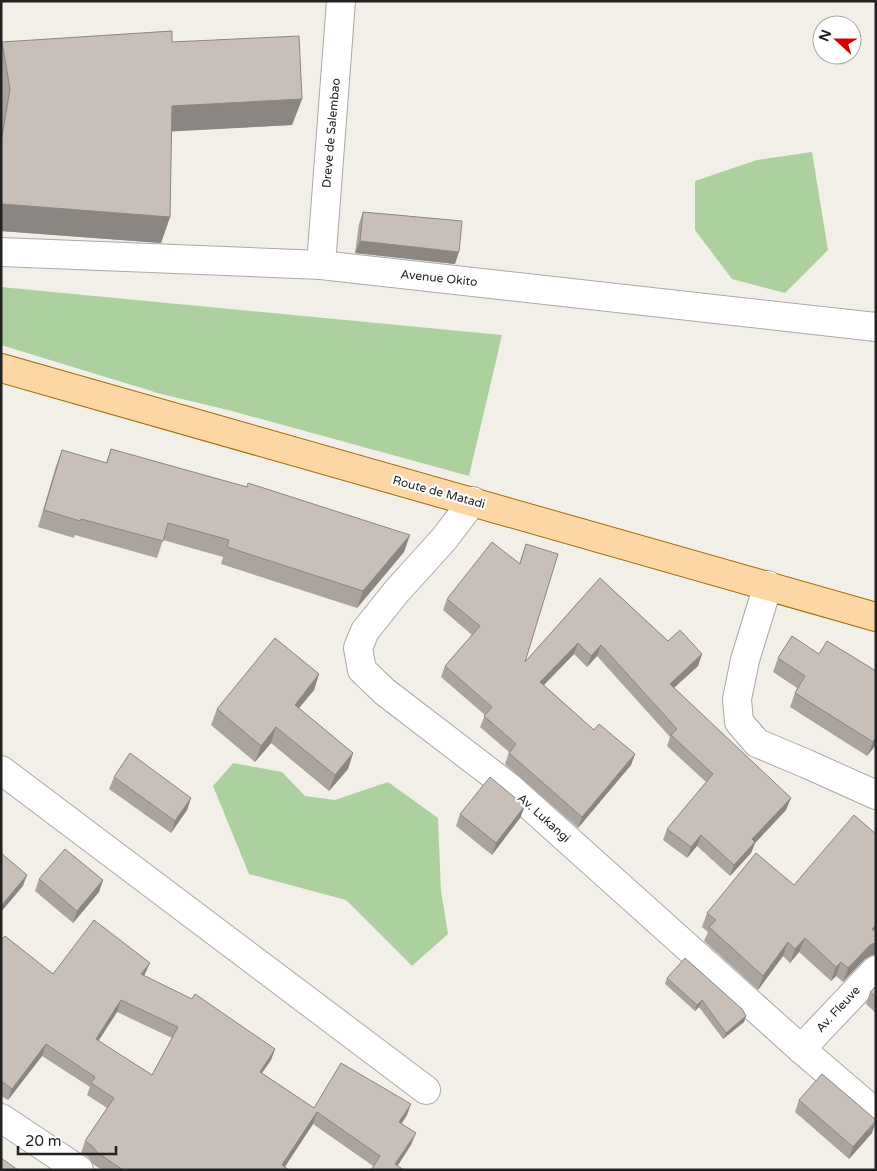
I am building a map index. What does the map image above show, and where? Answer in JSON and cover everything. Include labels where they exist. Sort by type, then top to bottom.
[{"type":"main road","name":"Route de Matadi","points":[[1,368],[290,451],[474,501],[876,617]]},
{"type":"street","name":"Dreve de Salembao","points":[[321,265],[342,1]]},
{"type":"street","name":"Avenue Okito","points":[[1,252],[321,265],[876,327]]},
{"type":"street","name":"Av. Lukangi","points":[[474,501],[365,631],[358,648],[362,670],[384,692],[509,787],[801,1049],[876,1112]]},
{"type":"street","points":[[768,586],[745,660],[737,699],[740,722],[757,743],[876,796]]},
{"type":"street","points":[[1,770],[426,1090]]},
{"type":"street","name":"Av. Fleuve","points":[[801,1049],[876,970]]},
{"type":"street","points":[[1,1118],[79,1170]]},
{"type":"green space","points":[[812,152],[828,250],[785,293],[732,279],[695,230],[695,181],[757,160]]},
{"type":"green space","points":[[1,287],[502,335],[469,476],[228,410],[161,394],[1,345]]},
{"type":"green space","points":[[233,763],[282,772],[305,796],[335,800],[388,782],[438,818],[441,891],[448,934],[412,966],[346,900],[249,874],[213,786]]},
{"type":"building","points":[[172,31],[172,42],[299,36],[302,99],[172,106],[170,217],[1,204],[1,142],[10,89],[2,42]]},
{"type":"building","points":[[363,212],[462,221],[459,252],[360,241]]},
{"type":"building","points":[[111,449],[247,487],[248,483],[410,535],[363,591],[227,547],[229,540],[168,523],[163,541],[81,519],[80,521],[44,510],[62,450],[107,463]]},
{"type":"building","points":[[492,542],[520,564],[526,544],[558,554],[525,662],[600,578],[668,641],[680,630],[702,654],[670,684],[791,798],[752,839],[755,842],[734,865],[701,835],[691,847],[667,829],[713,774],[671,735],[677,729],[601,645],[591,656],[578,643],[540,682],[594,730],[599,724],[635,754],[582,817],[509,753],[516,744],[484,716],[492,707],[445,666],[480,626],[447,599]]},
{"type":"building","points":[[792,636],[819,654],[827,641],[876,671],[876,737],[873,742],[795,693],[805,676],[778,658]]},
{"type":"building","points":[[275,638],[319,674],[295,705],[353,753],[335,775],[276,727],[261,746],[217,709]]},
{"type":"building","points":[[130,753],[191,798],[175,821],[114,777]]},
{"type":"building","points":[[490,777],[525,806],[496,843],[460,814]]},
{"type":"building","points":[[854,815],[876,834],[876,925],[872,929],[876,932],[876,942],[870,945],[848,968],[841,962],[836,967],[805,938],[795,949],[788,942],[763,976],[709,927],[716,920],[707,913],[756,853],[794,885]]},
{"type":"building","points":[[65,849],[103,880],[77,911],[39,879]]},
{"type":"building","points":[[1,853],[27,875],[1,906]]},
{"type":"building","points":[[94,920],[150,963],[141,974],[192,999],[195,994],[275,1049],[260,1072],[314,1108],[341,1063],[411,1104],[399,1122],[416,1133],[395,1164],[404,1170],[371,1170],[380,1156],[317,1112],[282,1165],[289,1170],[123,1170],[98,1153],[85,1141],[114,1098],[91,1083],[95,1077],[46,1044],[12,1089],[1,1081],[1,940],[5,936],[53,974]],"holes":[[[121,1000],[178,1027],[152,1075],[96,1039]]]},
{"type":"building","points":[[685,958],[742,1009],[746,1016],[726,1033],[702,1000],[697,1005],[667,978]]},
{"type":"building","points":[[876,986],[876,997],[870,992]]},
{"type":"building","points":[[822,1074],[876,1120],[853,1147],[799,1100]]},
{"type":"building","points":[[1,1158],[18,1170],[1,1170]]}]
